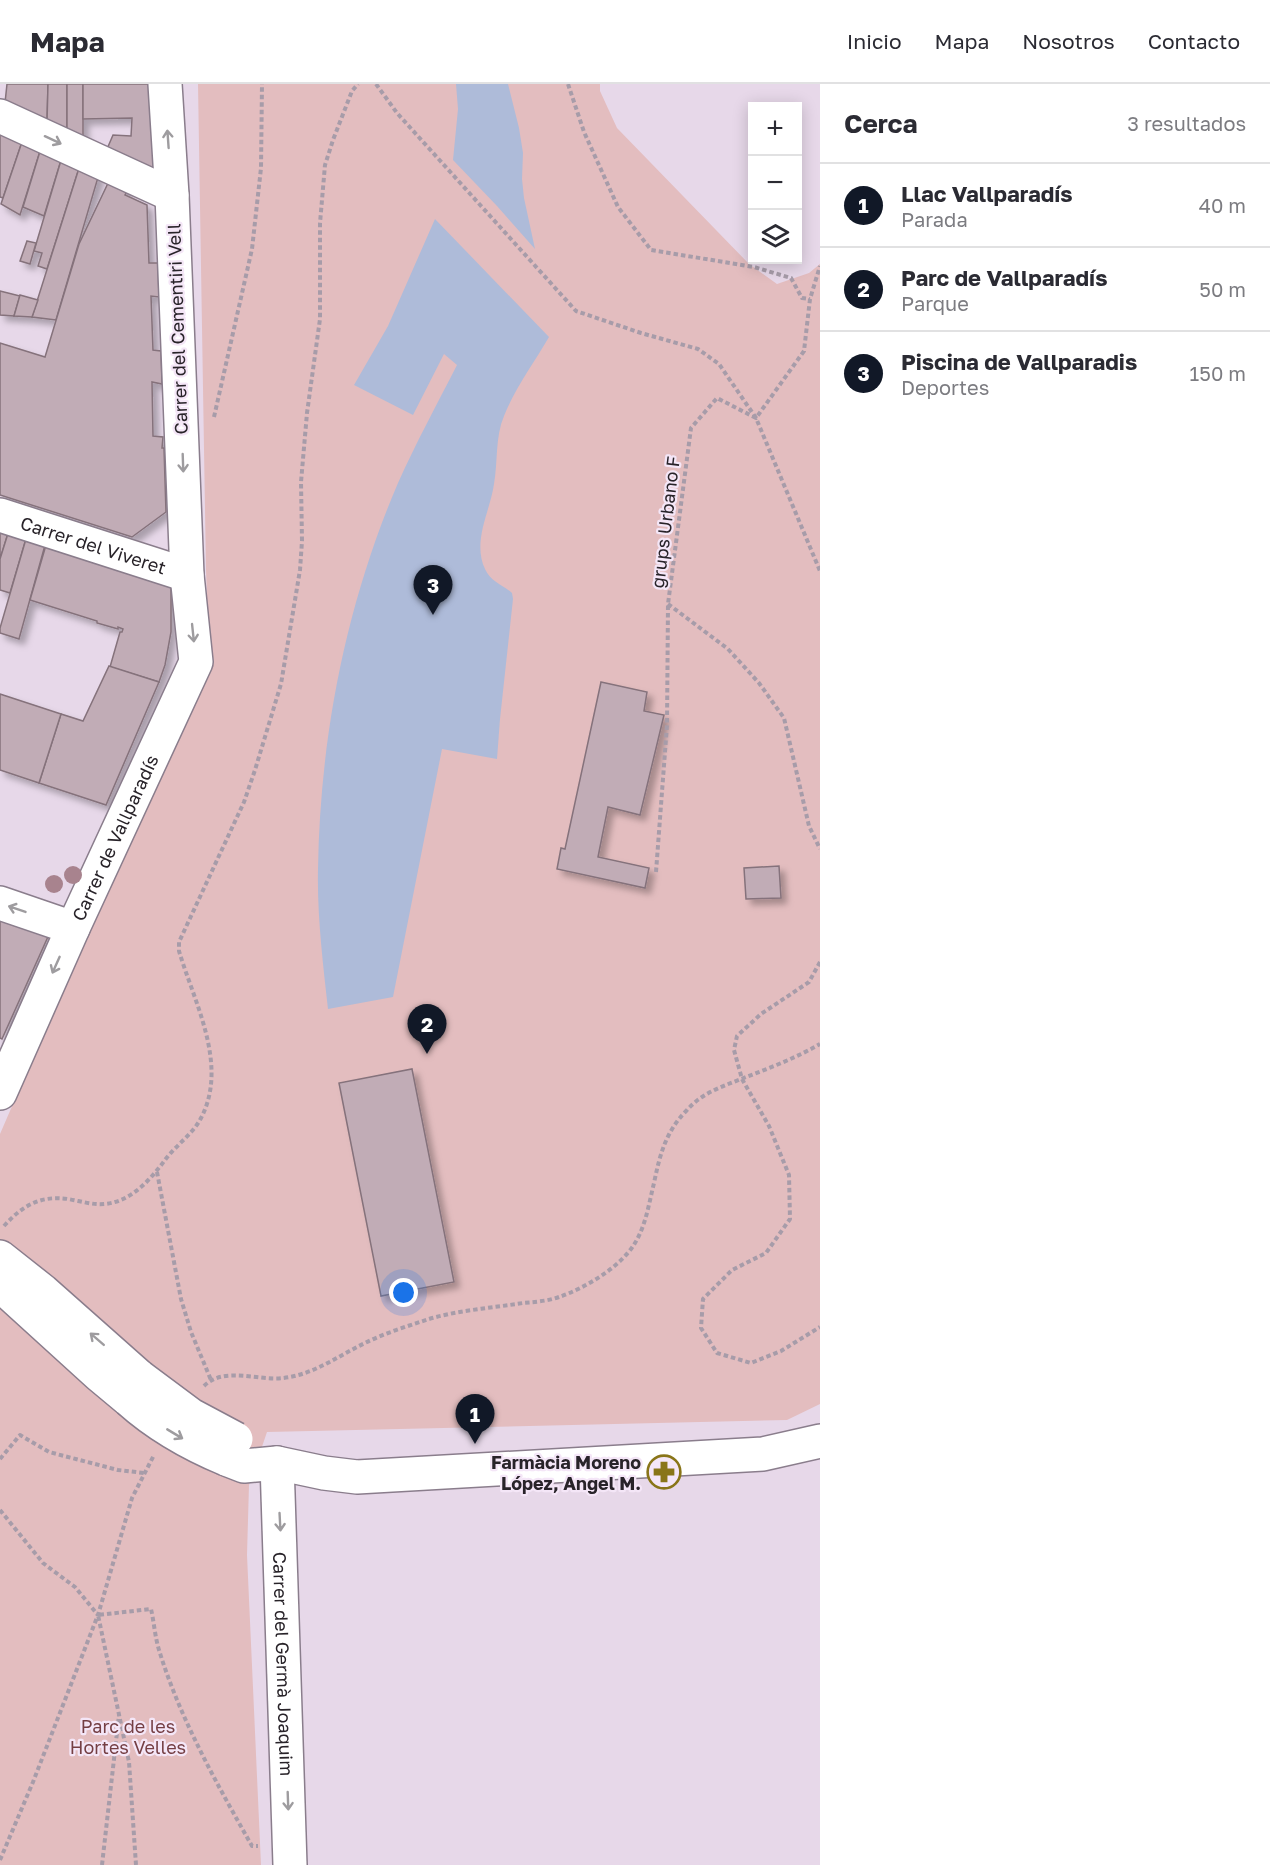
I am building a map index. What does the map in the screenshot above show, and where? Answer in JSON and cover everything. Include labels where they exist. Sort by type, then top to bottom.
[{"type":"street","name":"Carrer del Cementiri Vell","points":[[165,84],[172,195],[187,575]]},
{"type":"street","points":[[0,116],[172,195]]},
{"type":"street","name":"Carrer del Viveret","points":[[0,515],[187,575]]},
{"type":"street","name":"Carrer de Vallparadís","points":[[0,1093],[73,928],[196,662],[187,575]]},
{"type":"street","points":[[0,903],[73,928]]},
{"type":"street","points":[[0,1257],[43,1291],[135,1388]]},
{"type":"street","points":[[0,1285],[99,1375],[135,1388],[191,1415],[231,1449],[252,1445],[277,1463],[324,1473],[357,1477],[763,1454],[820,1441]]},
{"type":"street","name":"Carrer del Germà Joaquim","points":[[277,1463],[289,1855]]},
{"type":"path","points":[[213,426],[252,249],[261,168],[262,84]]},
{"type":"path","points":[[0,1230],[14,1215],[35,1201],[47,1198],[106,1204],[129,1196],[140,1189],[157,1171],[200,1120],[207,1104],[211,1071],[206,1033],[179,951],[179,942],[243,801],[255,770],[281,684],[300,570],[301,482],[307,413],[320,319],[320,223],[325,165],[352,91],[358,84]]},
{"type":"path","points":[[376,84],[397,113],[436,158],[576,311],[640,333],[698,349],[719,364],[756,418],[820,571]]},
{"type":"path","points":[[568,84],[584,132],[618,207],[651,250],[754,267],[791,278],[802,298],[810,299]]},
{"type":"path","points":[[756,418],[804,351],[810,299],[820,266]]},
{"type":"path","name":"grups Urbano F","points":[[656,872],[667,725],[668,604],[691,428],[717,398],[756,418]]},
{"type":"path","points":[[668,604],[728,649],[759,683],[784,718],[809,826],[820,849]]},
{"type":"path","points":[[820,962],[809,982],[761,1014],[737,1036],[734,1050],[742,1078],[769,1126],[789,1176],[790,1219],[766,1253],[732,1270],[703,1299],[701,1328],[717,1353],[751,1363],[781,1351],[820,1327]]},
{"type":"path","points":[[204,1387],[211,1380],[230,1375],[281,1379],[297,1376],[319,1368],[367,1342],[421,1322],[461,1312],[558,1297],[596,1279],[615,1266],[636,1242],[645,1220],[665,1139],[675,1123],[700,1097],[820,1044]]},
{"type":"path","points":[[157,1171],[181,1299],[191,1332],[211,1380]]},
{"type":"path","points":[[0,1459],[20,1435],[49,1452],[118,1470],[144,1473]]},
{"type":"path","points":[[0,1860],[98,1615],[132,1498],[156,1451]]},
{"type":"path","points":[[0,1510],[43,1563],[75,1587],[98,1615],[129,1762],[136,1865]]},
{"type":"path","points":[[98,1615],[151,1609],[158,1647],[184,1715],[252,1846],[289,1855]]},
{"type":"path","points":[[102,1865],[120,1711]]},
{"type":"green space","name":"Parc de les Hortes Velles","points":[[198,84],[600,84],[600,91],[617,128],[748,264],[777,284],[809,273],[820,264],[820,1404],[787,1420],[267,1432],[249,1485],[247,1555],[261,1865],[0,1865],[0,1134],[209,652]]},
{"type":"water","points":[[456,84],[508,84],[519,128],[523,153],[524,198],[535,249],[453,160],[458,109]]},
{"type":"water","points":[[435,219],[549,337],[508,406],[501,424],[494,484],[481,537],[481,558],[487,573],[512,593],[513,599],[497,759],[442,749],[393,997],[328,1009],[319,922],[318,869],[324,770],[339,672],[350,624],[380,529],[405,468],[457,365],[444,354],[413,415],[354,385],[388,326]]},
{"type":"building","points":[[7,84],[48,84],[47,122],[5,103]]},
{"type":"building","points":[[48,84],[67,84],[67,131],[47,122]]},
{"type":"building","points":[[67,84],[83,84],[83,138],[67,131]]},
{"type":"building","points":[[83,84],[155,84],[156,171],[107,149],[113,135],[131,136],[132,118],[83,119]]},
{"type":"building","points":[[0,129],[23,139],[3,198],[0,197]]},
{"type":"building","points":[[23,139],[41,148],[20,215],[1,204]]},
{"type":"building","points":[[41,148],[62,157],[44,216],[23,207]]},
{"type":"building","points":[[62,157],[80,165],[47,269],[38,266],[42,253],[34,251]]},
{"type":"building","points":[[80,165],[99,174],[56,320],[32,317]]},
{"type":"building","points":[[110,179],[129,188],[125,195],[147,205],[149,263],[158,263],[159,297],[151,296],[153,350],[161,351],[162,384],[152,382],[153,436],[163,437],[166,512],[132,537],[0,495],[0,343],[45,357],[79,244]]},
{"type":"building","points":[[27,241],[36,243],[30,264],[20,261]]},
{"type":"building","points":[[0,291],[20,296],[14,316],[0,315]]},
{"type":"building","points":[[20,295],[38,300],[32,317],[14,316]]},
{"type":"building","points":[[0,523],[10,527],[0,559]]},
{"type":"building","points":[[10,527],[28,532],[10,593],[0,590],[0,559]]},
{"type":"building","points":[[28,532],[47,538],[19,639],[0,633],[0,628]]},
{"type":"building","points":[[48,538],[171,577],[171,632],[165,665],[159,682],[110,667],[120,632],[123,629],[97,623],[97,621],[30,600]]},
{"type":"building","points":[[109,666],[159,682],[106,805],[39,783],[61,714],[83,721]]},
{"type":"building","points":[[601,682],[647,692],[644,711],[664,715],[640,815],[608,807],[598,857],[649,868],[645,888],[557,869],[561,848],[565,849]]},
{"type":"building","points":[[0,694],[61,714],[39,783],[0,770]]},
{"type":"building","points":[[779,866],[781,898],[746,899],[744,868]]},
{"type":"building","points":[[0,912],[51,930],[2,1039],[0,1038]]},
{"type":"building","points":[[412,1069],[454,1282],[381,1296],[339,1083]]},
{"type":"place","name":"Piscina de Vallparadis","points":[[433,615]]},
{"type":"place","name":"Parc de Vallparadís","points":[[427,1054]]},
{"type":"place","name":"Llac Vallparadís","points":[[475,1444]]},
{"type":"place","name":"Farmàcia Moreno López, Angel M.","points":[[664,1472]]}]
